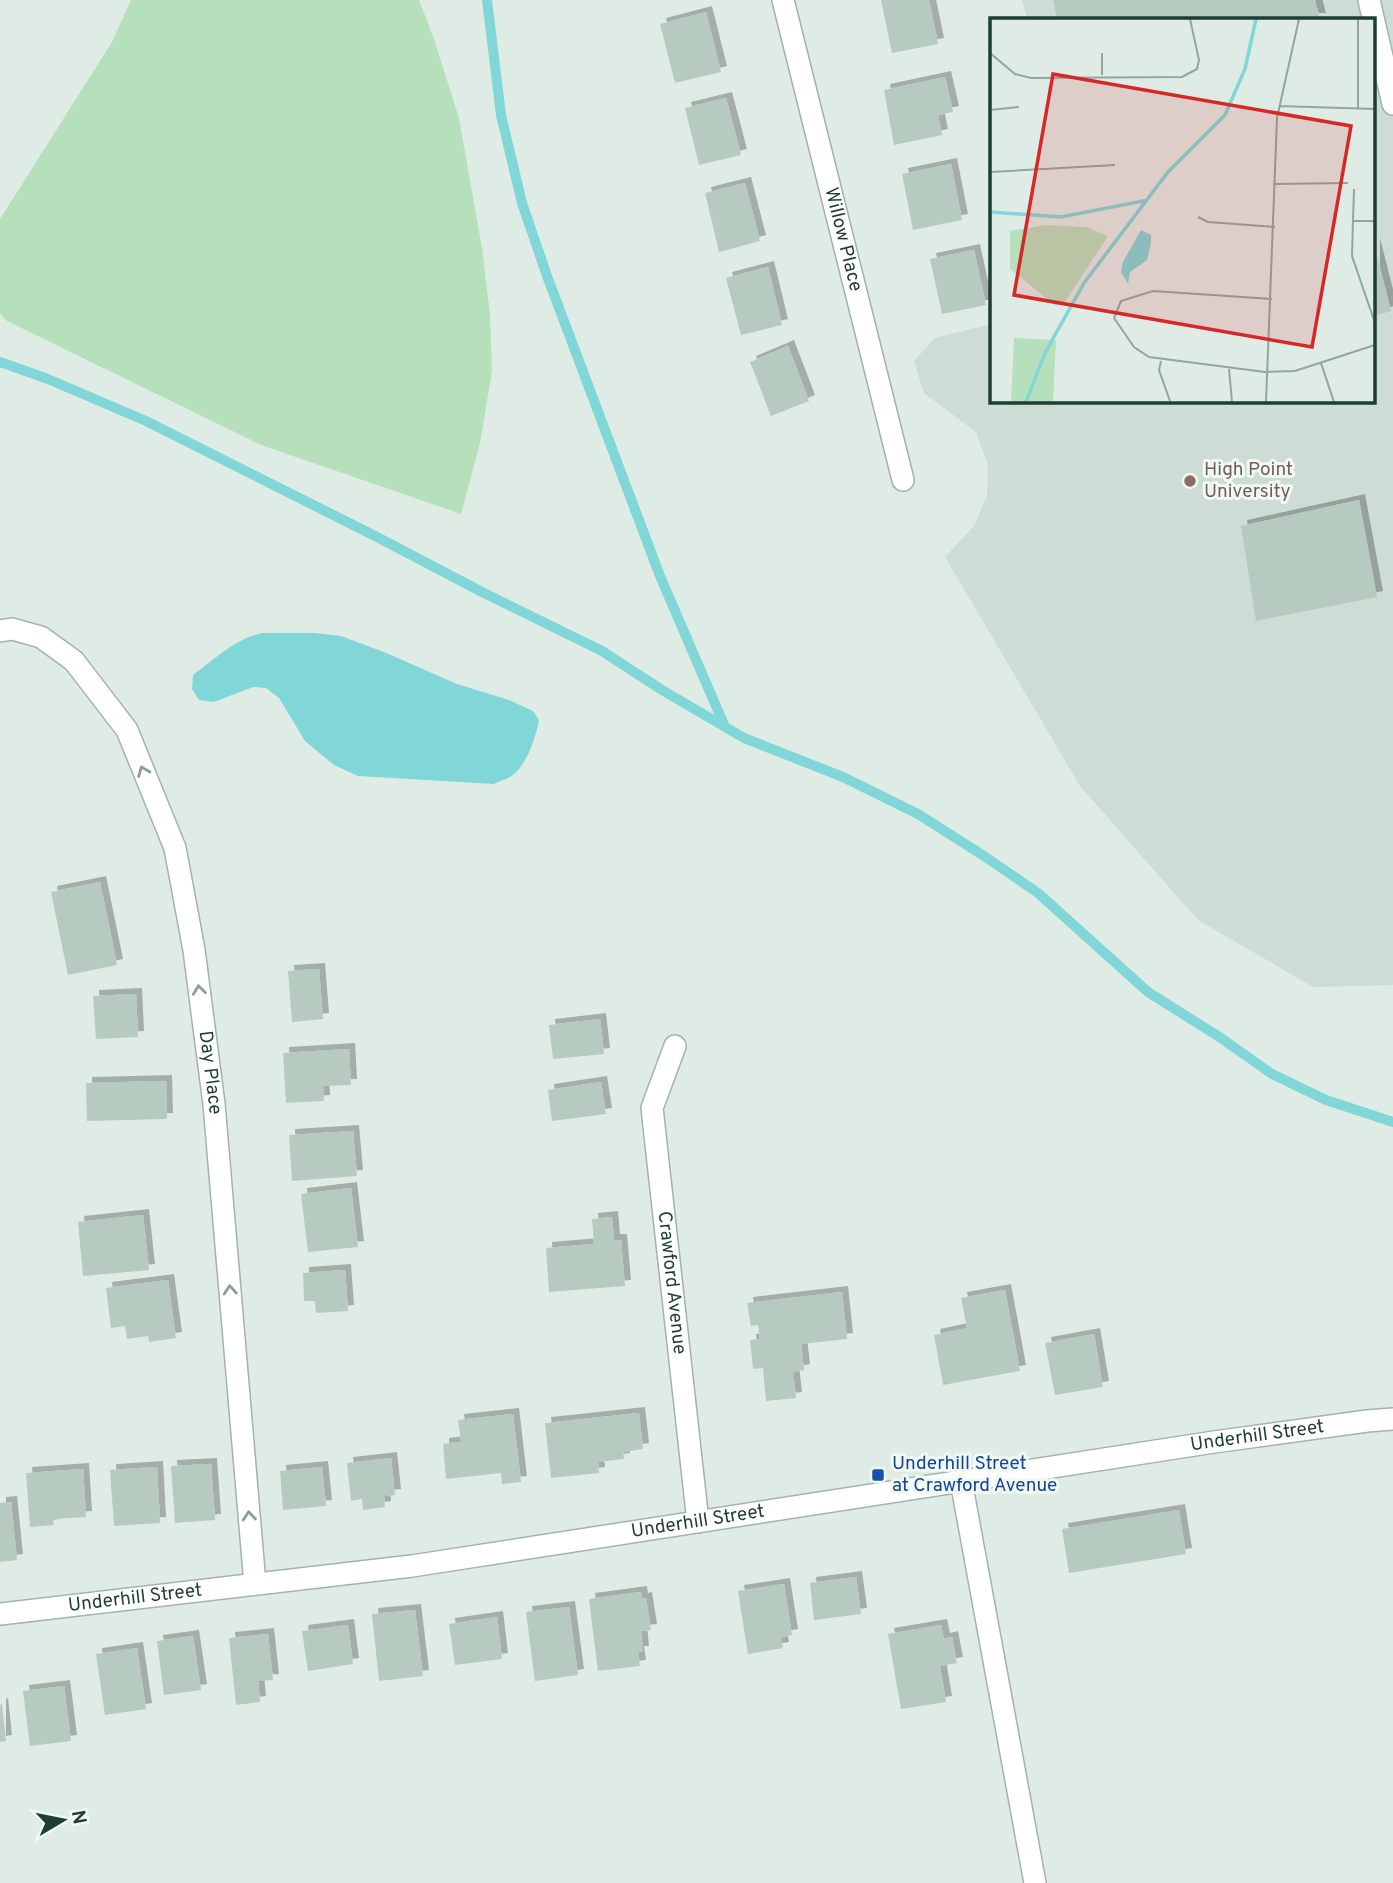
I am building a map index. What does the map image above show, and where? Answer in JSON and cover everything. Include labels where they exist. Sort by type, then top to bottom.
[{"type":"street","name":"Willow Place","points":[[783,0],[903,480]]},
{"type":"street","points":[[1370,0],[1374,18]]},
{"type":"street","points":[[1376,27],[1393,104]]},
{"type":"street","name":"Day Place","points":[[6,630],[41,638],[74,661],[127,730],[175,849],[194,950],[214,1104],[255,1584]]},
{"type":"street","name":"Crawford Avenue","points":[[675,1046],[652,1108],[698,1522]]},
{"type":"street","name":"Underhill Street","points":[[0,1614],[412,1566],[1214,1442],[1393,1419]]},
{"type":"street","points":[[961,1481],[1035,1883]]},
{"type":"shaded area","name":"High Point University","points":[[1022,0],[1393,0],[1393,985],[1313,987],[1198,920],[1080,786],[945,557],[974,526],[987,496],[988,465],[976,432],[924,393],[914,361],[935,338],[990,324],[990,402],[1376,402],[1376,18],[1027,18]]},
{"type":"green space","points":[[131,0],[419,0],[459,118],[482,248],[490,314],[492,371],[480,443],[461,514],[261,445],[7,321],[0,314],[0,219],[112,42]]},
{"type":"water","points":[[263,633],[341,636],[457,684],[509,700],[533,711],[539,720],[529,752],[516,773],[494,784],[358,776],[334,765],[305,741],[279,698],[266,688],[253,687],[214,702],[199,700],[192,689],[193,675],[235,644]]},
{"type":"building","points":[[881,0],[929,0],[938,44],[892,53]]},
{"type":"building","points":[[1053,0],[1315,0],[1320,18],[1057,18]]},
{"type":"building","points":[[706,12],[721,72],[675,83],[660,24]]},
{"type":"building","points":[[945,77],[953,112],[938,115],[942,135],[894,145],[884,90]]},
{"type":"building","points":[[726,98],[741,155],[699,165],[685,108]]},
{"type":"building","points":[[951,164],[962,220],[913,230],[902,174]]},
{"type":"building","points":[[745,183],[760,241],[719,252],[705,193]]},
{"type":"building","points":[[974,250],[986,305],[942,314],[930,259]]},
{"type":"building","points":[[1376,252],[1391,311],[1376,315]]},
{"type":"building","points":[[768,267],[782,325],[741,335],[726,278]]},
{"type":"building","points":[[788,346],[809,401],[771,416],[750,362]]},
{"type":"building","points":[[1359,500],[1377,597],[1256,621],[1241,526]]},
{"type":"building","points":[[100,882],[117,965],[68,975],[51,892]]},
{"type":"building","points":[[319,969],[323,1019],[292,1022],[288,971]]},
{"type":"building","points":[[136,994],[138,1037],[96,1039],[93,996]]},
{"type":"building","points":[[600,1019],[604,1054],[553,1059],[549,1025]]},
{"type":"building","points":[[349,1049],[351,1085],[323,1086],[324,1101],[286,1103],[283,1053]]},
{"type":"building","points":[[166,1081],[167,1119],[87,1121],[86,1083]]},
{"type":"building","points":[[601,1082],[606,1114],[552,1121],[548,1090]]},
{"type":"building","points":[[353,1131],[357,1176],[292,1181],[289,1135]]},
{"type":"building","points":[[351,1188],[358,1247],[308,1252],[301,1194]]},
{"type":"building","points":[[143,1215],[149,1270],[83,1276],[78,1222]]},
{"type":"building","points":[[612,1217],[614,1240],[621,1240],[625,1286],[549,1292],[546,1248],[594,1244],[592,1219]]},
{"type":"building","points":[[345,1270],[348,1311],[316,1313],[315,1301],[304,1301],[303,1273]]},
{"type":"building","points":[[168,1280],[176,1338],[149,1342],[148,1336],[127,1339],[125,1326],[111,1328],[106,1288]]},
{"type":"building","points":[[1005,1290],[1020,1371],[943,1385],[934,1335],[967,1328],[961,1298]]},
{"type":"building","points":[[842,1292],[847,1339],[801,1344],[804,1370],[793,1372],[796,1398],[766,1401],[763,1368],[753,1369],[750,1340],[760,1339],[758,1325],[751,1326],[747,1303]]},
{"type":"building","points":[[1094,1334],[1103,1387],[1055,1395],[1045,1343]]},
{"type":"building","points":[[639,1413],[643,1449],[623,1452],[624,1459],[598,1462],[599,1473],[551,1478],[545,1423]]},
{"type":"building","points":[[513,1414],[521,1482],[502,1484],[501,1473],[446,1479],[443,1444],[461,1442],[458,1420]]},
{"type":"building","points":[[391,1458],[395,1495],[384,1496],[385,1507],[363,1510],[362,1499],[351,1501],[347,1463]]},
{"type":"building","points":[[211,1464],[215,1520],[175,1523],[171,1466]]},
{"type":"building","points":[[157,1467],[160,1523],[114,1526],[110,1470]]},
{"type":"building","points":[[322,1467],[326,1506],[283,1510],[280,1471]]},
{"type":"building","points":[[83,1469],[86,1517],[53,1519],[54,1525],[30,1527],[26,1473]]},
{"type":"building","points":[[11,1502],[17,1560],[0,1562],[0,1503]]},
{"type":"building","points":[[1179,1510],[1186,1554],[1069,1573],[1062,1529]]},
{"type":"building","points":[[856,1577],[861,1614],[814,1620],[810,1583]]},
{"type":"building","points":[[784,1584],[792,1635],[781,1637],[783,1648],[748,1654],[738,1591]]},
{"type":"building","points":[[641,1592],[642,1599],[646,1598],[651,1630],[641,1631],[643,1652],[638,1652],[640,1666],[598,1671],[589,1599]]},
{"type":"building","points":[[569,1607],[578,1675],[535,1681],[526,1612]]},
{"type":"building","points":[[415,1610],[423,1676],[379,1681],[372,1614]]},
{"type":"building","points":[[497,1617],[502,1659],[455,1665],[449,1624]]},
{"type":"building","points":[[348,1625],[353,1664],[308,1671],[302,1631]]},
{"type":"building","points":[[941,1625],[944,1639],[952,1637],[957,1663],[940,1666],[946,1702],[901,1709],[888,1634]]},
{"type":"building","points":[[268,1634],[273,1680],[258,1681],[260,1702],[236,1705],[229,1638]]},
{"type":"building","points":[[193,1636],[201,1690],[164,1695],[157,1641]]},
{"type":"building","points":[[137,1648],[146,1709],[105,1715],[96,1654]]},
{"type":"building","points":[[64,1686],[71,1741],[30,1746],[23,1691]]},
{"type":"building","points":[[2,1704],[6,1741],[0,1742],[0,1705]]},
{"type":"waterway","points":[[487,0],[501,115],[522,203],[660,576],[725,727]]},
{"type":"waterway","points":[[0,362],[48,379],[146,421],[602,651],[744,738],[843,777],[918,814],[1038,893],[1148,992],[1272,1074],[1326,1100],[1393,1122]]},
{"type":"place","name":"High Point University","points":[[1190,481]]},
{"type":"place","name":"Underhill Street at Crawford Avenue","points":[[878,1475]]}]
